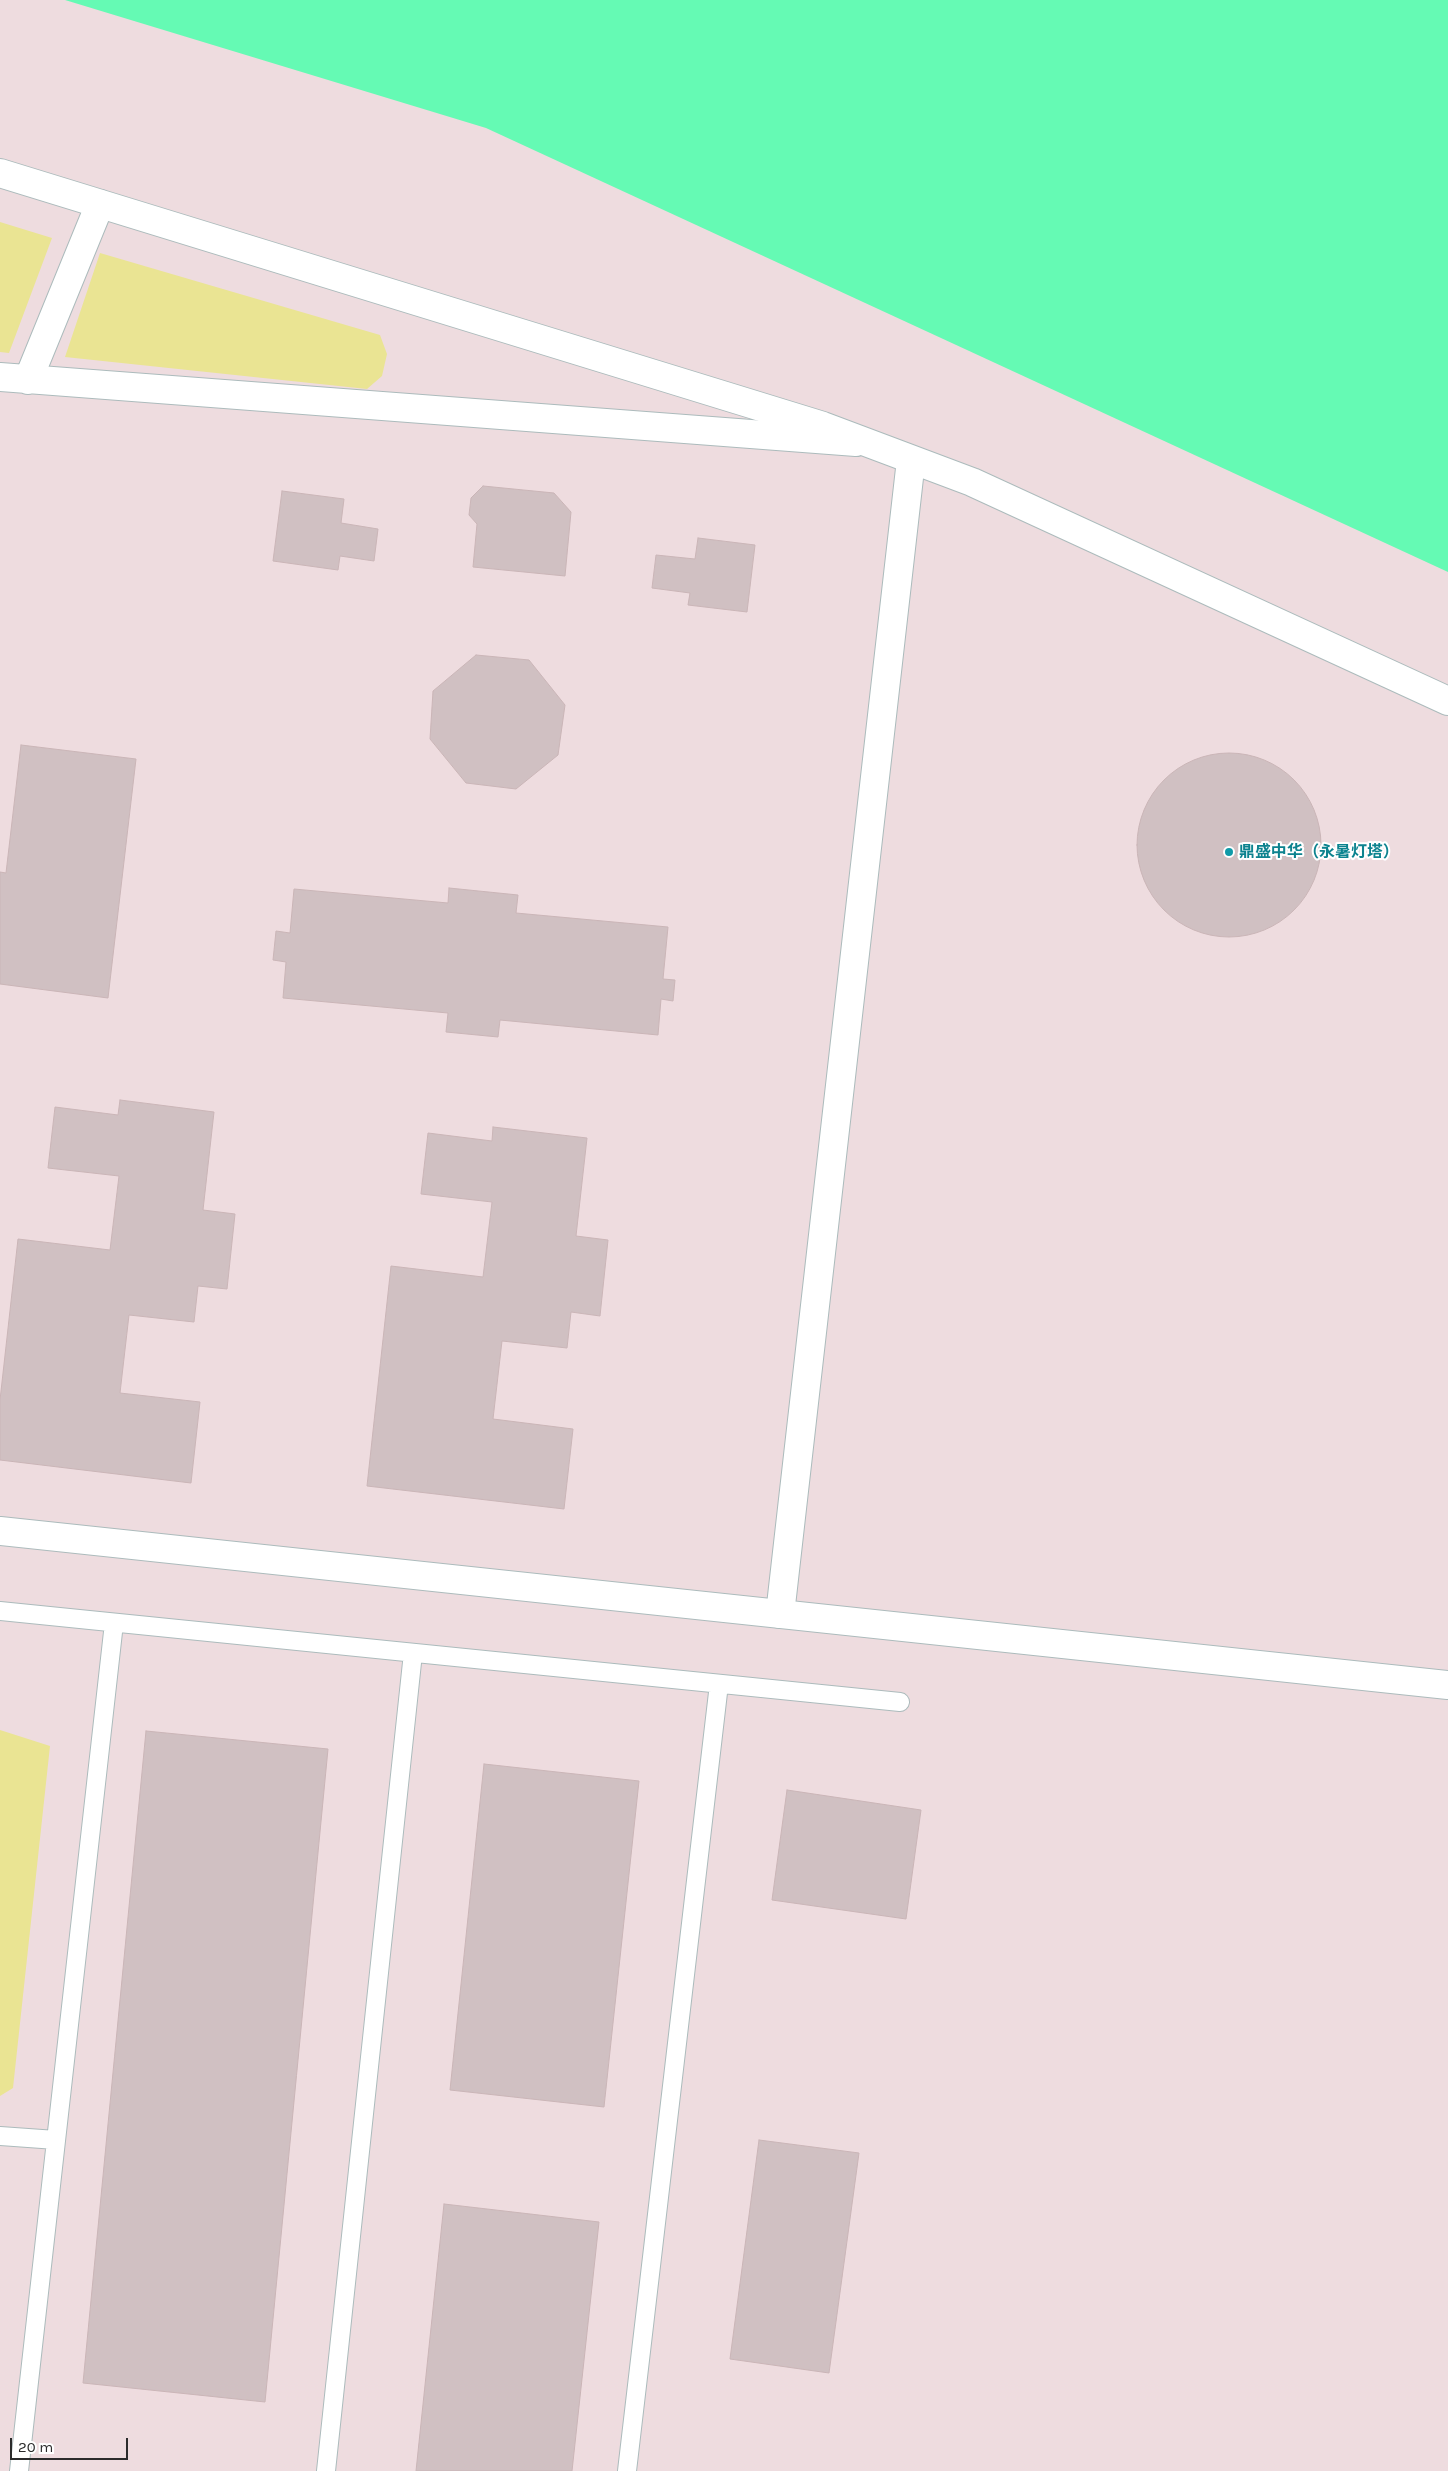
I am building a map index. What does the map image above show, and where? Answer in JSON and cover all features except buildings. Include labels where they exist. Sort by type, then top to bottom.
[{"type":"street","points":[[0,173],[813,423],[972,482],[1448,701]]},
{"type":"street","points":[[28,380],[100,204]]},
{"type":"street","points":[[0,377],[866,443]]},
{"type":"street","points":[[780,1614],[911,460]]},
{"type":"street","points":[[0,1531],[1448,1685]]},
{"type":"lane","points":[[0,1611],[900,1702]]},
{"type":"lane","points":[[19,2471],[114,1622]]},
{"type":"lane","points":[[326,2471],[413,1653]]},
{"type":"lane","points":[[627,2471],[719,1684]]},
{"type":"lane","points":[[0,2136],[56,2140]]},
{"type":"shaded area","points":[[65,0],[1448,0],[1448,572],[486,128]]},
{"type":"shaded area","points":[[0,222],[52,238],[9,353],[0,352]]},
{"type":"shaded area","points":[[100,253],[380,335],[387,354],[382,376],[367,389],[65,357]]},
{"type":"shaded area","points":[[0,1730],[50,1746],[13,2088],[0,2096]]},
{"type":"place","name":"鼎盛中华（永暑灯塔）","points":[[1229,852]]}]
